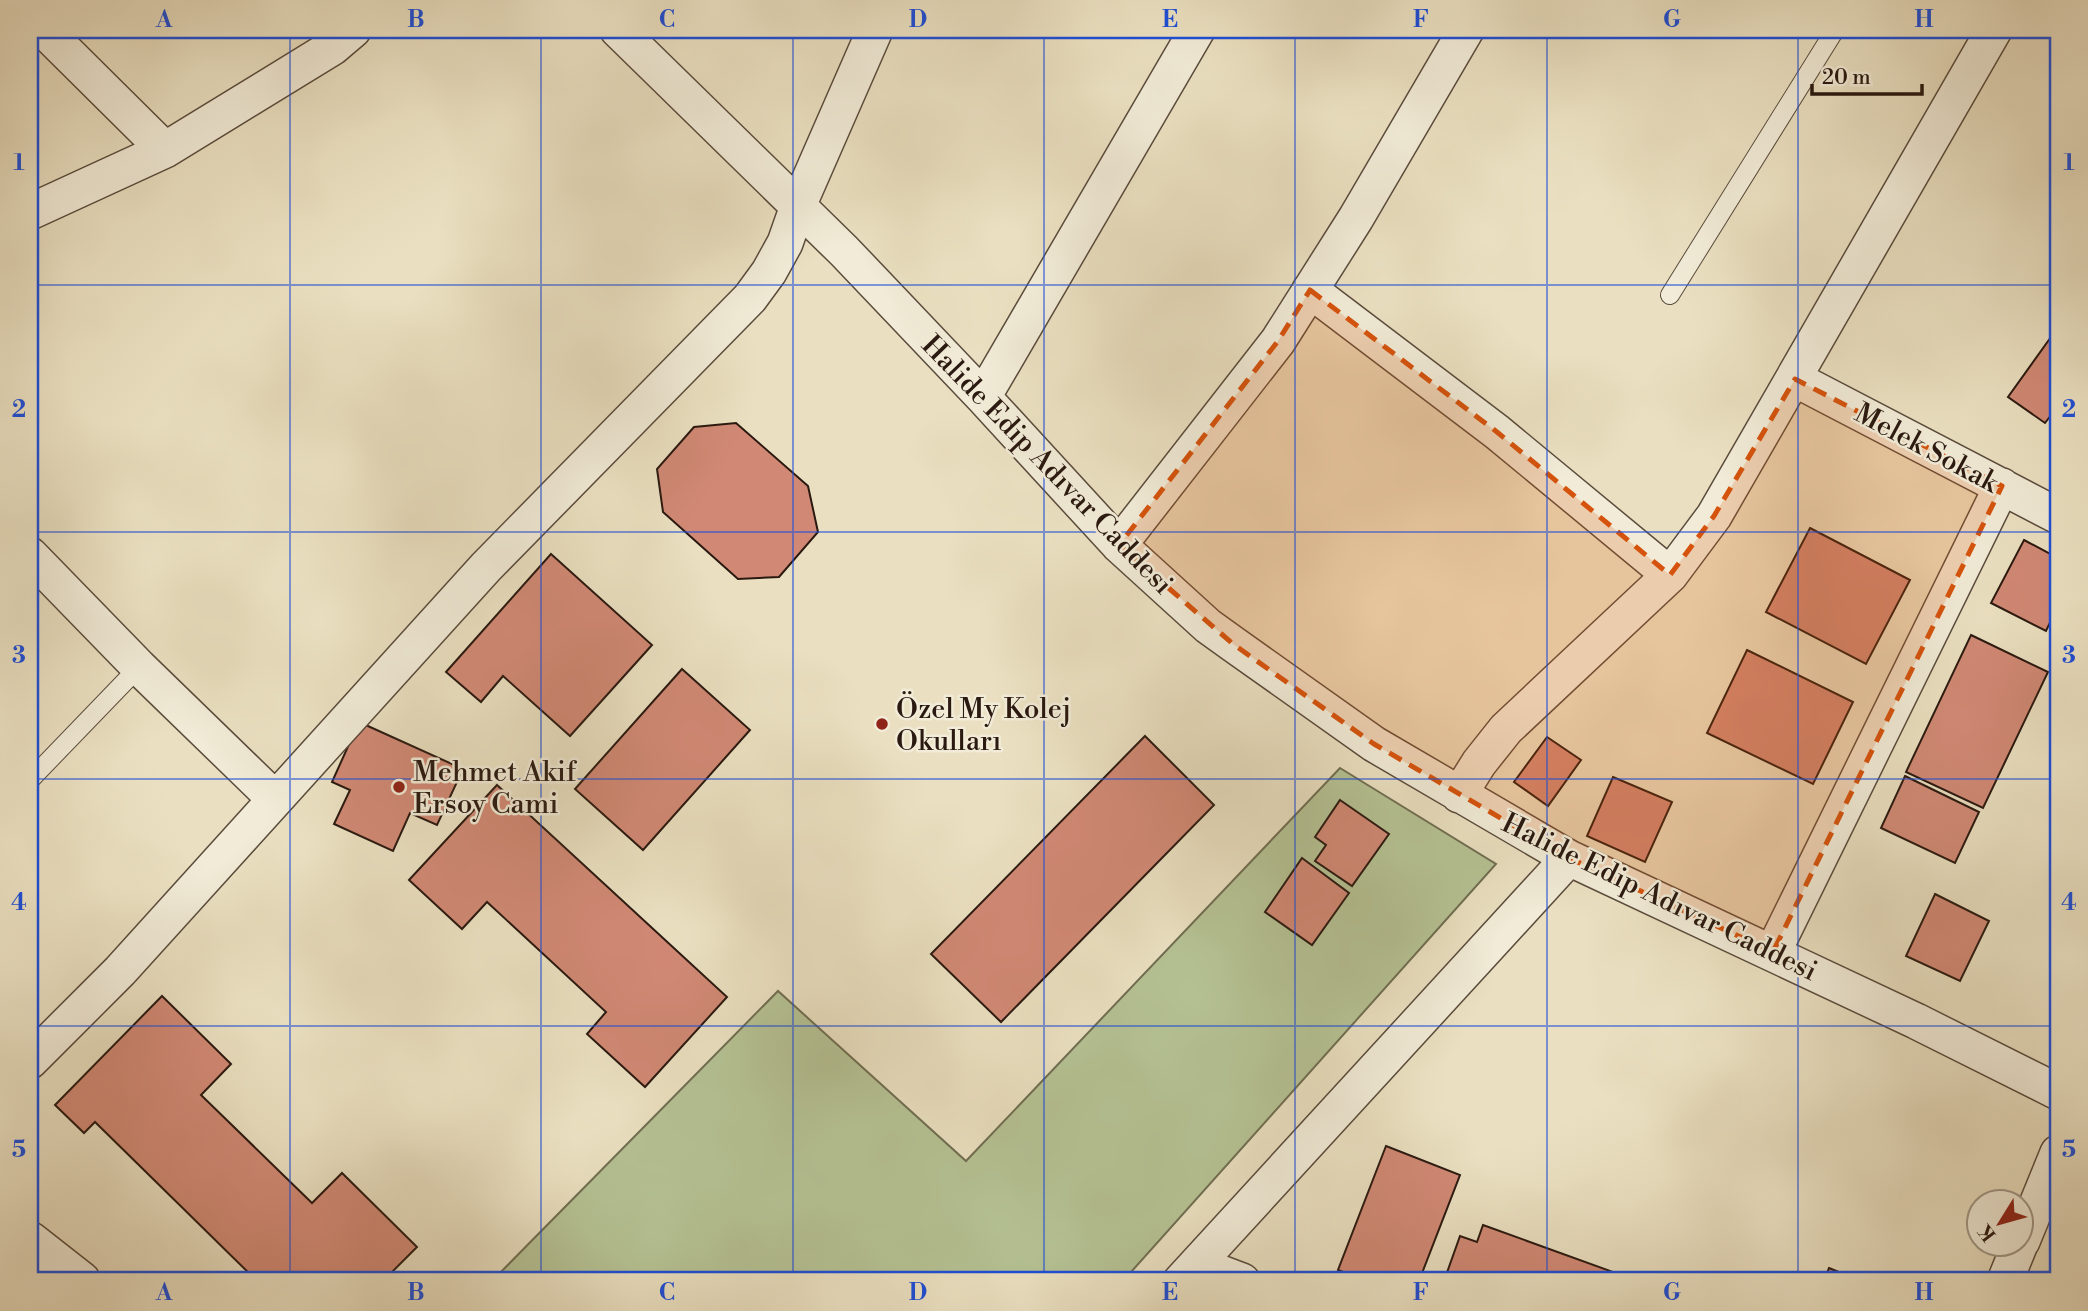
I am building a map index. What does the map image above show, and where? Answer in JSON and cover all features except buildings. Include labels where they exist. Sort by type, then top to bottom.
[{"type":"street","points":[[44,30],[165,150]]},
{"type":"street","points":[[30,212],[165,150],[333,47],[353,30]]},
{"type":"street","name":"Halide Edip Adıvar Caddesi","points":[[618,30],[844,251],[1119,545],[1208,626],[1374,744],[1569,858],[1916,1021],[2058,1092]]},
{"type":"street","points":[[30,1060],[120,971],[486,567],[750,298],[785,243],[798,206],[875,30]]},
{"type":"street","points":[[983,397],[1197,30]]},
{"type":"street","points":[[1119,545],[1278,341],[1356,218],[1466,30]]},
{"type":"street","points":[[1459,794],[1506,729],[1670,575],[1714,516],[1796,379],[1994,30]]},
{"type":"street","points":[[1310,290],[1497,432],[1670,575]]},
{"type":"street","name":"Melek Sokak","points":[[1796,379],[2058,516]]},
{"type":"street","points":[[1773,953],[2002,486]]},
{"type":"street","points":[[30,555],[139,667],[274,798]]},
{"type":"street","points":[[1189,1273],[1569,858]]},
{"type":"street","points":[[2036,1207],[2058,1153]]},
{"type":"street","points":[[30,1241],[81,1281]]},
{"type":"street","points":[[2005,1281],[2015,1258]]},
{"type":"street","points":[[1189,1273],[1242,1281]]},
{"type":"lane","points":[[1670,295],[1835,30]]},
{"type":"lane","points":[[30,780],[139,667]]},
{"type":"highlighted area","points":[[1310,290],[1497,432],[1670,575],[1714,516],[1795,379],[2002,486],[1773,952],[1569,858],[1374,744],[1233,644],[1119,545],[1278,341]]},
{"type":"green space","points":[[1340,768],[1496,864],[1123,1281],[492,1281],[778,991],[966,1161]]},
{"type":"place","name":"Özel My Kolej Okulları","points":[[882,724]]},
{"type":"place","name":"Mehmet Akif Ersoy Cami","points":[[399,787]]}]
